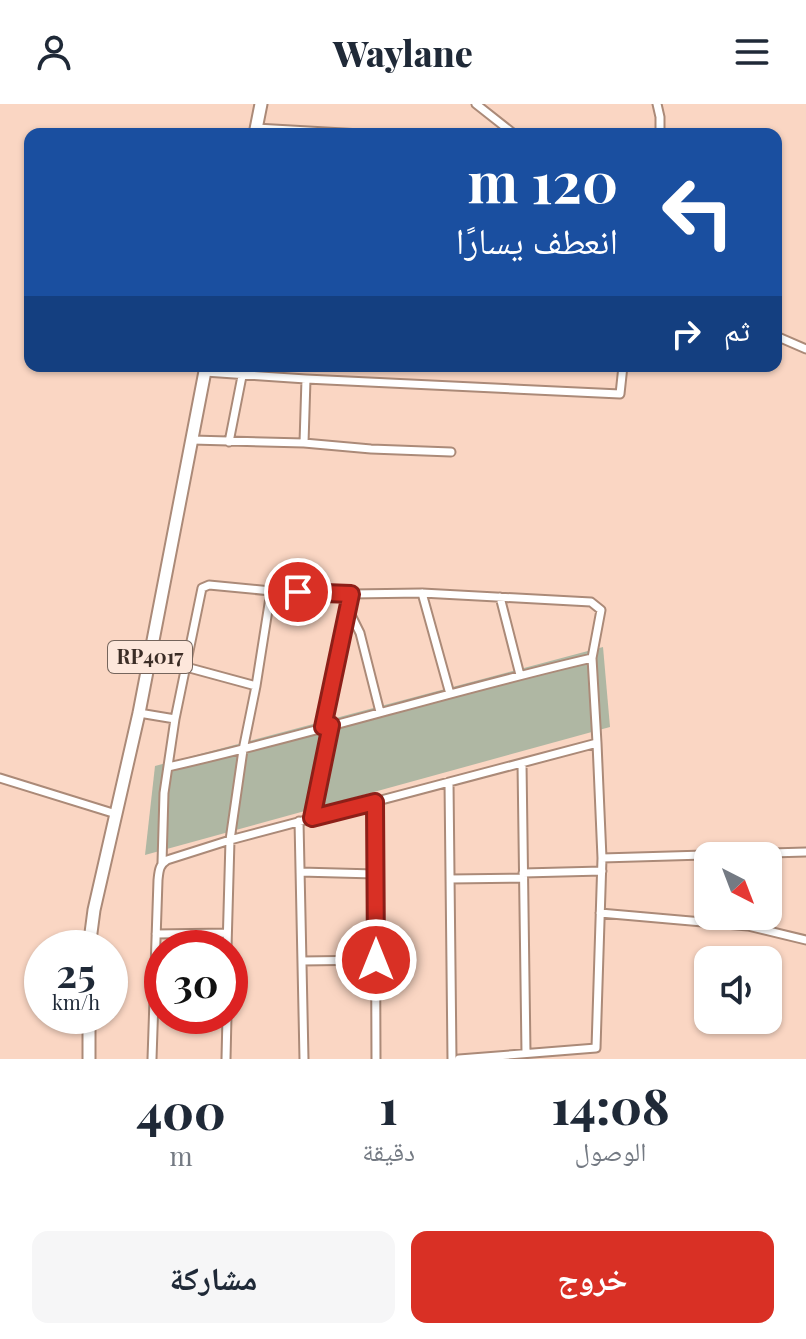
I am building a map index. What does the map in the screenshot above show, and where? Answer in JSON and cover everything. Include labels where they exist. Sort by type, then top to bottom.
[{"type":"main road","points":[[257,128],[261,104]]},
{"type":"main road","name":"RP4017","points":[[91,930],[139,713],[205,372]]},
{"type":"main road","points":[[89,1034],[89,1059]]},
{"type":"street","points":[[476,104],[506,128]]},
{"type":"street","points":[[657,104],[660,128]]},
{"type":"street","points":[[782,339],[806,349]]},
{"type":"street","points":[[229,442],[243,372]]},
{"type":"street","points":[[257,372],[306,379],[620,394],[622,372]]},
{"type":"street","points":[[304,443],[306,379]]},
{"type":"street","points":[[192,440],[451,452]]},
{"type":"street","points":[[156,930],[164,793],[175,719],[202,588],[209,585],[271,591],[422,593],[595,603],[601,610],[592,658],[602,858],[596,1048],[459,1059]]},
{"type":"street","points":[[227,930],[230,840],[271,591]]},
{"type":"street","points":[[422,593],[450,694]]},
{"type":"street","points":[[312,818],[351,594]]},
{"type":"street","points":[[500,597],[520,675]]},
{"type":"street","points":[[348,609],[360,633],[380,712]]},
{"type":"street","points":[[168,767],[592,658]]},
{"type":"street","points":[[186,667],[256,686]]},
{"type":"street","points":[[139,713],[175,719]]},
{"type":"street","points":[[162,863],[230,840],[597,743]]},
{"type":"street","points":[[522,763],[526,1053]]},
{"type":"street","points":[[0,778],[116,814]]},
{"type":"street","points":[[449,782],[452,1059]]},
{"type":"street","points":[[375,802],[376,1059]]},
{"type":"street","points":[[299,821],[304,1059]]},
{"type":"street","points":[[602,858],[806,852]]},
{"type":"street","points":[[450,879],[602,871]]},
{"type":"street","points":[[300,872],[375,874]]},
{"type":"street","points":[[600,913],[748,926],[806,940]]},
{"type":"street","points":[[302,961],[376,960]]},
{"type":"street","points":[[152,1059],[155,1034]]},
{"type":"street","points":[[226,1059],[227,1034]]},
{"type":"green space","points":[[603,647],[610,727],[145,855],[155,766]]},
{"type":"route","points":[[298,592],[351,594],[323,727],[331,725],[312,818],[375,802],[376,960]]}]
